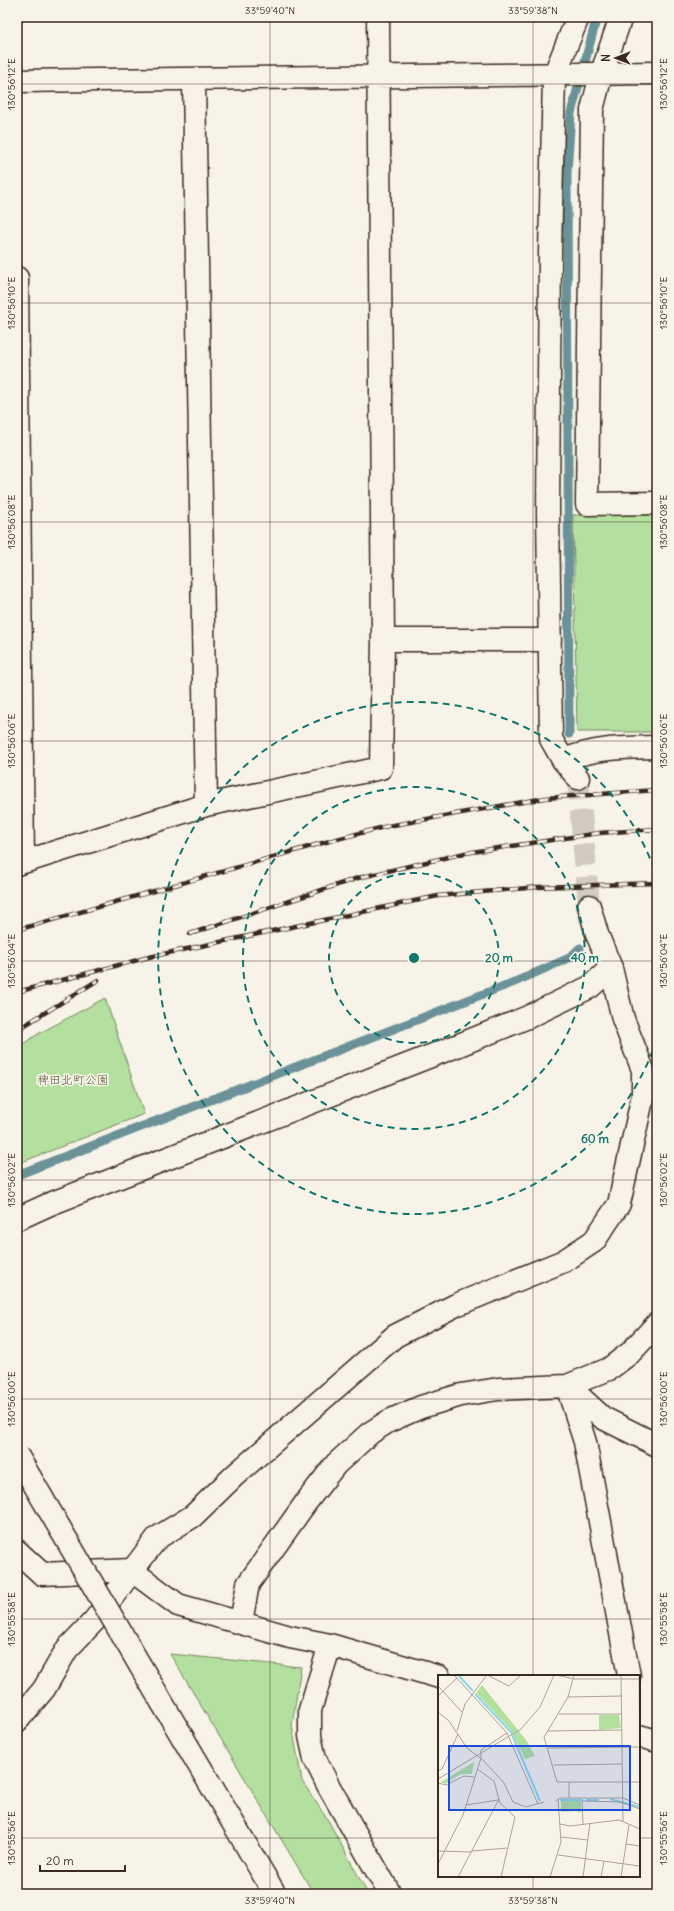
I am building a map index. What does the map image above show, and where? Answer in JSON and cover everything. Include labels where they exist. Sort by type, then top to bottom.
[{"type":"street","points":[[17,278],[20,863],[206,805],[381,768],[382,640],[378,17]]},
{"type":"street","points":[[578,17],[558,76],[550,253],[551,740],[563,760],[578,778]]},
{"type":"street","points":[[621,17],[597,75],[592,110],[587,504],[657,503]]},
{"type":"street","points":[[17,81],[558,76],[657,73]]},
{"type":"street","points":[[194,79],[206,805]]},
{"type":"street","points":[[382,640],[550,640]]},
{"type":"street","points":[[563,760],[582,753],[602,749],[657,747]]},
{"type":"street","points":[[17,1721],[44,1689],[67,1649],[94,1621],[131,1570],[158,1538],[194,1516],[234,1476],[395,1336],[456,1305],[564,1261],[594,1241],[620,1204],[643,1095],[643,1070],[623,1019],[611,968],[597,934],[589,906]]},
{"type":"street","points":[[17,1219],[50,1204],[521,1020],[590,987],[611,968]]},
{"type":"street","points":[[241,1622],[248,1584],[307,1501],[336,1464],[370,1432],[389,1421],[415,1410],[461,1395],[498,1389],[567,1386],[609,1369],[630,1353],[657,1324]]},
{"type":"street","points":[[567,1386],[603,1418],[657,1445]]},
{"type":"street","points":[[567,1386],[585,1442],[629,1675]]},
{"type":"street","points":[[17,1455],[275,1894]]},
{"type":"street","points":[[17,1551],[42,1574],[131,1570],[178,1605],[290,1637],[330,1645],[438,1677]]},
{"type":"street","points":[[330,1645],[310,1710],[310,1736],[315,1758],[328,1785],[390,1894]]},
{"type":"street","points":[[640,1736],[657,1741]]},
{"type":"green space","points":[[573,515],[657,515],[657,732],[577,732]]},
{"type":"green space","name":"稗田北町公園","points":[[105,998],[144,1114],[17,1164],[17,1048],[38,1034]]},
{"type":"green space","points":[[170,1654],[301,1667],[292,1726],[302,1781],[329,1822],[368,1894],[314,1894]]},
{"type":"waterway","points":[[569,734],[567,173],[571,113],[597,17]]},
{"type":"waterway","points":[[17,1175],[517,981],[569,958],[580,948]]},
{"type":"tunnel","points":[[578,778],[589,906]]},
{"type":"railway","points":[[17,930],[333,840],[388,826],[545,798],[657,790]]},
{"type":"railway","points":[[190,934],[358,878],[465,853],[599,833],[657,829]]},
{"type":"railway","points":[[17,992],[149,957],[438,896],[538,887],[657,883]]},
{"type":"railway","points":[[17,1030],[98,980]]}]
